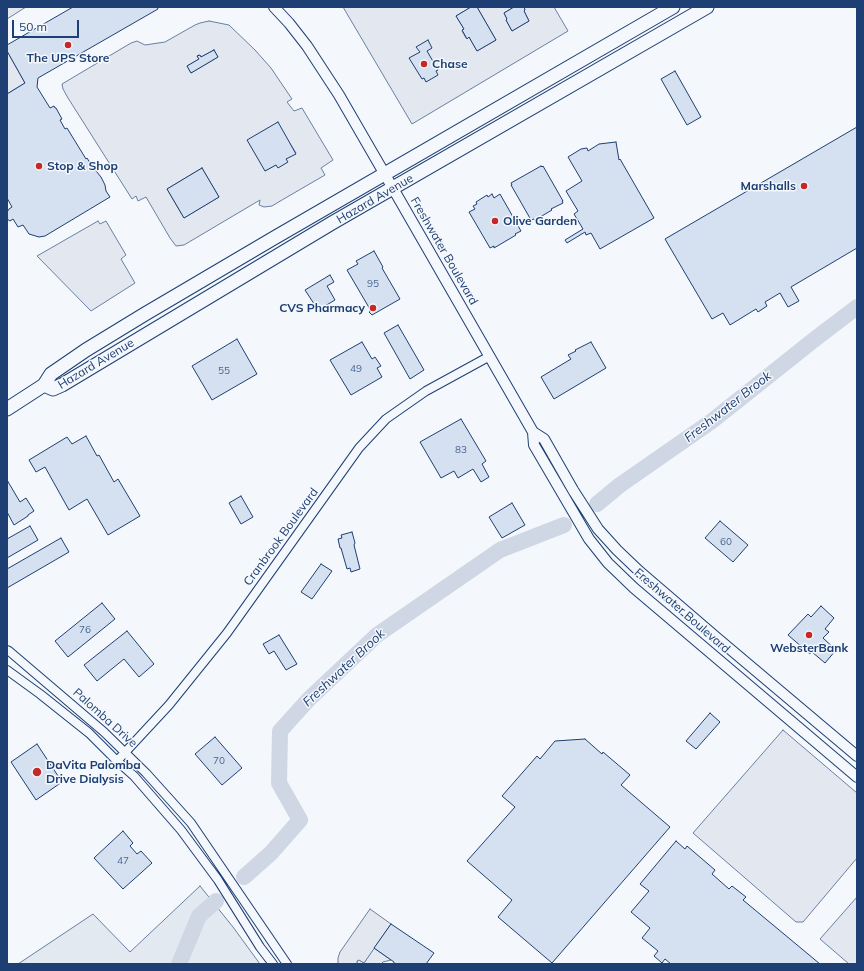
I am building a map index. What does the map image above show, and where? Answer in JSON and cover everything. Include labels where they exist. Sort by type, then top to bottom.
[{"type":"main road","name":"Hazard Avenue","points":[[7,409],[44,385],[51,374],[86,350],[167,301],[673,7]]},
{"type":"main road","name":"Hazard Avenue","points":[[44,385],[53,389],[58,387],[273,258],[707,7]]},
{"type":"main road","points":[[611,43],[614,61]]},
{"type":"main road","points":[[599,50],[614,61]]},
{"type":"main road","points":[[146,334],[154,327],[164,310],[167,301]]},
{"type":"street","name":"Freshwater Boulevard","points":[[274,7],[298,34],[339,95],[533,432],[534,445],[589,539],[608,563],[634,588],[857,777]]},
{"type":"street","name":"Cranbrook Boulevard","points":[[117,761],[169,705],[228,633],[359,448],[386,419],[426,391],[490,356]]},
{"type":"street","name":"Freshwater Boulevard","points":[[533,432],[544,439],[573,490],[598,529],[617,550],[639,571],[717,638],[857,756]]},
{"type":"street","points":[[707,650],[717,638]]},
{"type":"street","name":"Palomba Drive","points":[[7,650],[64,697],[126,752],[191,823],[287,964]]},
{"type":"street","name":"Palomba Drive","points":[[7,670],[89,733],[139,782],[181,830],[199,854],[218,880],[260,947],[273,964]]},
{"type":"street","points":[[199,854],[208,848]]},
{"type":"shaded area","points":[[7,7],[26,7],[7,19]]},
{"type":"shaded area","points":[[343,7],[471,7],[456,16],[464,29],[462,31],[466,38],[469,37],[477,51],[496,40],[477,7],[514,7],[504,13],[512,31],[529,21],[524,11],[524,7],[554,7],[568,31],[412,124]]},
{"type":"shaded area","points":[[209,21],[229,25],[255,50],[271,68],[292,99],[287,102],[294,111],[302,108],[333,160],[321,168],[325,175],[272,206],[264,207],[259,205],[260,200],[184,245],[176,246],[146,197],[138,201],[136,196],[132,199],[68,98],[62,84],[131,43],[137,41],[145,45],[165,42],[200,23]],"holes":[[[214,50],[218,57],[191,73],[187,66],[199,59],[197,56],[199,55],[201,57]],[[277,123],[296,153],[265,171]],[[202,168],[219,197],[184,218],[167,189]]]},
{"type":"shaded area","points":[[7,51],[25,83],[7,94]]},
{"type":"shaded area","points":[[98,221],[100,224],[106,221],[126,255],[121,259],[135,283],[91,311],[37,256]]},
{"type":"shaded area","points":[[783,730],[857,793],[857,858],[803,922],[796,922],[693,833]]},
{"type":"shaded area","points":[[200,886],[260,964],[18,964],[93,914],[130,952]]},
{"type":"shaded area","points":[[857,897],[857,964],[849,964],[820,939]]},
{"type":"shaded area","points":[[370,909],[391,924],[364,963],[359,960],[357,961],[357,964],[338,964],[340,952]]},
{"type":"shaded area","points":[[374,948],[391,960],[381,964],[357,964],[357,961],[359,960],[364,963]]},
{"type":"building","points":[[73,7],[157,7],[158,9],[38,78],[37,87],[50,108],[54,106],[56,108],[65,129],[67,128],[86,159],[87,158],[101,177],[110,197],[45,236],[39,237],[29,234],[23,225],[18,227],[13,219],[10,221],[7,219],[7,212],[12,207],[7,198],[7,94],[25,83],[7,51],[7,45]]},
{"type":"building","points":[[471,7],[477,7],[496,40],[477,51],[469,37],[467,39],[462,30],[464,29],[456,16]]},
{"type":"building","points":[[514,7],[524,7],[524,11],[529,21],[512,31],[504,13]]},
{"type":"building","name":"Chase","points":[[428,40],[432,48],[427,51],[438,70],[436,71],[438,75],[426,82],[424,78],[422,79],[409,58],[420,52],[416,47]]},
{"type":"building","points":[[214,50],[218,57],[191,73],[187,66],[199,59],[197,56],[200,55],[201,57]]},
{"type":"building","points":[[675,71],[701,117],[687,125],[661,79]]},
{"type":"building","points":[[278,122],[296,154],[286,159],[288,162],[278,168],[276,165],[265,171],[247,140]]},
{"type":"building","points":[[857,127],[857,248],[791,287],[799,301],[788,307],[780,293],[765,302],[767,306],[758,312],[756,309],[730,325],[723,313],[712,319],[665,239]]},
{"type":"building","points":[[616,142],[619,160],[620,159],[654,218],[600,249],[591,233],[586,235],[585,232],[567,243],[565,240],[583,229],[574,214],[578,211],[566,191],[582,181],[568,157],[581,149],[587,148],[588,151],[599,144]]},
{"type":"building","points":[[543,166],[563,203],[535,220],[531,220],[511,183]]},
{"type":"building","points":[[202,168],[219,197],[184,218],[167,189]]},
{"type":"building","name":"Olive Garden","points":[[492,194],[494,198],[500,194],[521,231],[494,248],[494,246],[490,248],[469,212],[475,209],[473,206],[477,204],[476,202],[487,195],[488,197]]},
{"type":"building","name":"CVS Pharmacy","points":[[374,251],[400,299],[372,315],[347,270],[358,264],[356,261]]},
{"type":"building","points":[[330,275],[334,282],[327,286],[335,300],[318,310],[305,290]]},
{"type":"building","points":[[398,325],[424,370],[410,379],[384,333]]},
{"type":"building","points":[[237,339],[257,374],[212,400],[192,366]]},
{"type":"building","points":[[362,342],[372,359],[375,357],[381,366],[377,368],[382,377],[351,395],[330,360]]},
{"type":"building","points":[[591,342],[606,368],[554,399],[541,377],[571,359],[568,355],[576,351],[575,350]]},
{"type":"building","points":[[461,419],[486,461],[482,464],[489,477],[481,482],[473,469],[458,478],[454,471],[441,478],[420,442]]},
{"type":"building","points":[[86,436],[97,456],[99,455],[114,482],[118,479],[140,516],[108,535],[87,499],[69,510],[45,467],[36,472],[29,460],[67,437],[72,444]]},
{"type":"building","points":[[7,480],[20,502],[26,498],[34,511],[14,525],[7,512]]},
{"type":"building","points":[[241,496],[253,517],[241,524],[229,503]]},
{"type":"building","points":[[512,503],[525,525],[502,538],[489,517]]},
{"type":"building","points":[[720,521],[748,545],[733,562],[705,538]]},
{"type":"building","points":[[30,526],[38,540],[7,558],[7,539]]},
{"type":"building","points":[[352,532],[360,569],[351,572],[350,568],[347,569],[338,539],[342,538],[341,535]]},
{"type":"building","points":[[61,538],[69,552],[7,588],[7,569]]},
{"type":"building","points":[[321,564],[332,571],[312,599],[301,592]]},
{"type":"building","points":[[102,603],[115,619],[68,657],[55,641]]},
{"type":"building","points":[[821,606],[834,618],[825,629],[829,632],[823,638],[836,650],[825,663],[812,652],[810,654],[788,635],[808,614],[811,617]]},
{"type":"building","points":[[127,631],[154,664],[139,677],[124,659],[97,681],[84,665]]},
{"type":"building","points":[[279,635],[297,664],[286,670],[274,651],[269,654],[263,644]]},
{"type":"building","points":[[710,713],[720,722],[696,749],[686,741]]},
{"type":"building","points":[[215,737],[242,768],[222,785],[195,754]]},
{"type":"building","points":[[585,739],[630,775],[621,785],[670,827],[552,963],[498,917],[512,900],[467,861],[515,807],[502,796],[537,756],[540,759],[555,741]]},
{"type":"building","name":"DaVita Palomba Drive Dialysis","points":[[37,744],[62,782],[36,800],[11,762]]},
{"type":"building","points":[[123,831],[133,843],[130,846],[137,854],[141,851],[152,863],[123,889],[94,858]]},
{"type":"building","points":[[676,841],[685,849],[687,846],[715,870],[712,874],[729,889],[732,886],[746,897],[743,900],[820,964],[671,964],[665,959],[662,963],[654,956],[658,951],[642,938],[650,928],[631,912],[649,891],[640,884]]},
{"type":"building","points":[[391,924],[434,953],[426,964],[394,964],[394,962],[374,948]]},
{"type":"waterway","name":"Freshwater Brook","points":[[597,504],[620,485],[712,421],[857,307]]},
{"type":"waterway","name":"Freshwater Brook","points":[[244,877],[271,853],[300,820],[279,783],[280,731],[309,699],[377,635],[500,550],[564,525]]},
{"type":"waterway","name":"Freshwater Brook","points":[[179,964],[199,916],[216,901]]},
{"type":"place","name":"The UPS Store","points":[[68,45]]},
{"type":"place","name":"Chase","points":[[424,64]]},
{"type":"place","name":"Stop & Shop","points":[[39,166]]},
{"type":"place","name":"Marshalls","points":[[804,186]]},
{"type":"place","name":"Olive Garden","points":[[495,221]]},
{"type":"place","name":"CVS Pharmacy","points":[[373,308]]},
{"type":"place","name":"WebsterBank","points":[[809,635]]},
{"type":"place","name":"DaVita Palomba Drive Dialysis","points":[[37,772]]}]
